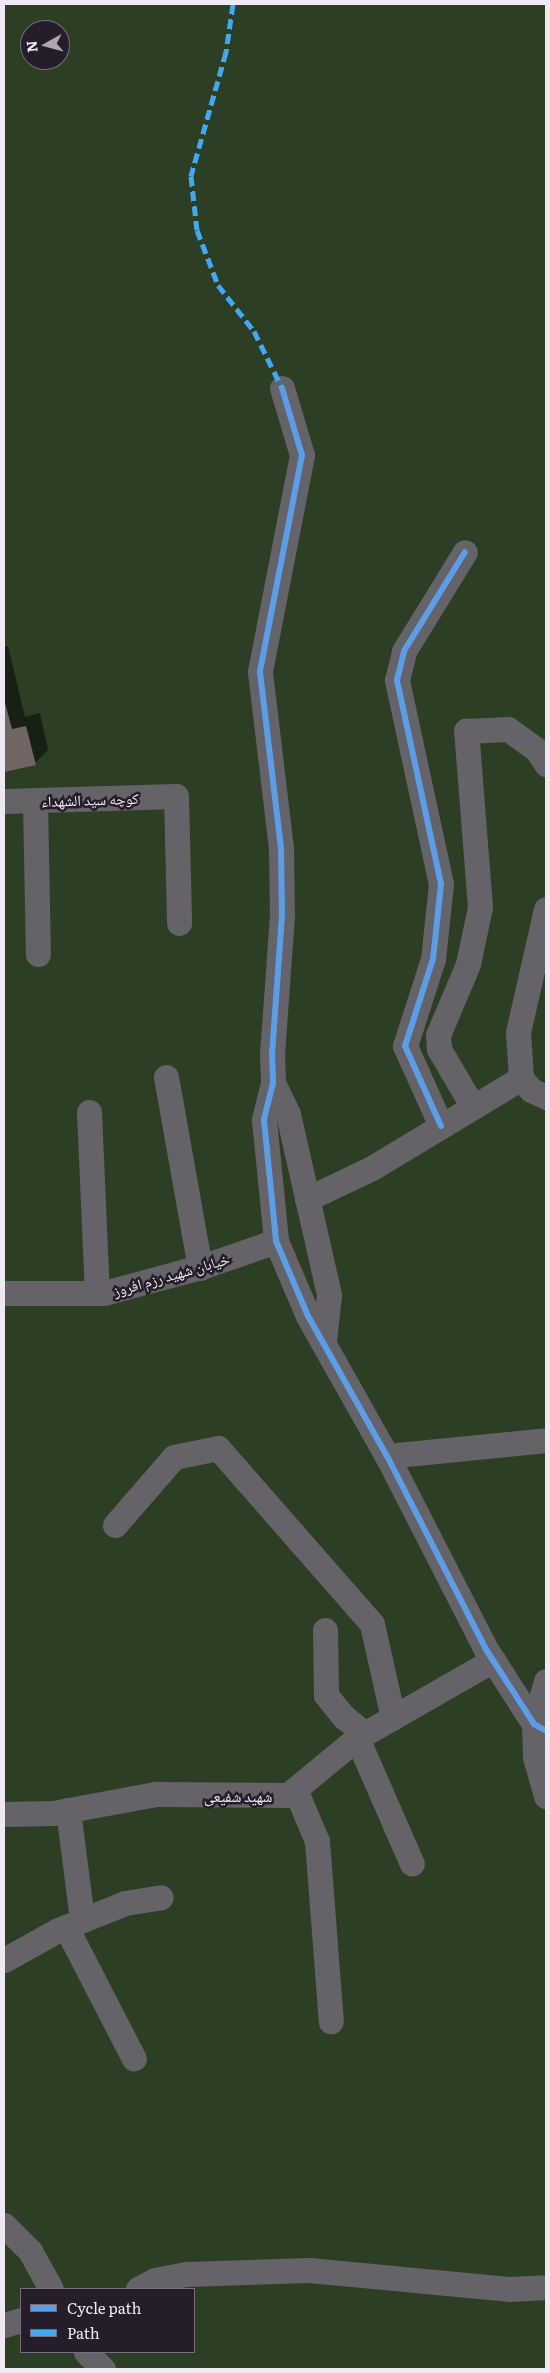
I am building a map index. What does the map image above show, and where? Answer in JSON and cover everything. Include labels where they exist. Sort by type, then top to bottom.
[{"type":"street","points":[[282,388],[302,455],[260,672],[280,847],[282,915],[272,1053],[273,1083],[264,1120],[276,1241],[308,1316],[324,1341],[387,1456],[493,1660],[540,1727]]},
{"type":"street","points":[[441,1126],[405,1046],[433,959],[441,884],[397,680],[404,651],[464,552]]},
{"type":"street","points":[[473,1107],[439,1049],[438,1035],[468,964],[480,907],[466,732],[508,729],[537,750],[546,764]]},
{"type":"street","name":"کوچه سید الشهداء","points":[[4,802],[176,796],[179,923]]},
{"type":"street","points":[[35,802],[38,954]]},
{"type":"street","points":[[546,909],[518,1032],[521,1078],[531,1090],[546,1097]]},
{"type":"street","points":[[166,1078],[200,1268]]},
{"type":"street","points":[[307,1199],[372,1168],[521,1078]]},
{"type":"street","points":[[273,1083],[288,1114],[329,1295],[324,1341]]},
{"type":"street","points":[[89,1112],[97,1293]]},
{"type":"street","name":"خیابان شهید رزم افروز","points":[[4,1293],[97,1293],[200,1268],[276,1241]]},
{"type":"street","points":[[387,1456],[546,1440]]},
{"type":"street","points":[[115,1525],[174,1457],[218,1448],[372,1624],[393,1718]]},
{"type":"street","points":[[325,1630],[326,1695],[361,1736],[412,1864]]},
{"type":"street","name":"شهید شفیعی","points":[[4,1814],[68,1810],[156,1794],[288,1795],[361,1736],[493,1660]]},
{"type":"street","points":[[546,1681],[535,1757],[546,1796]]},
{"type":"street","points":[[295,1788],[317,1841],[331,2021]]},
{"type":"street","points":[[68,1810],[74,1924],[134,2059]]},
{"type":"street","points":[[4,1960],[74,1924],[125,1902],[161,1897]]},
{"type":"street","points":[[4,2225],[30,2251],[50,2288]]},
{"type":"street","points":[[140,2288],[155,2280],[187,2274],[309,2270],[510,2289],[546,2287]]},
{"type":"street","points":[[4,2325],[20,2320]]},
{"type":"street","points":[[87,2353],[103,2369]]},
{"type":"green space","points":[[4,4],[546,4],[546,2369],[4,2369]]},
{"type":"building","points":[[4,699],[12,729],[26,726],[36,765],[4,772]]},
{"type":"marked path","points":[[233,4],[226,52],[191,176],[197,230],[218,285],[254,331],[282,388]]},
{"type":"cycle path","points":[[282,388],[302,455],[260,672],[281,847],[282,915],[272,1053],[273,1083],[264,1120],[276,1241],[308,1316],[387,1456],[487,1651],[534,1724],[546,1731]]},
{"type":"cycle path","points":[[441,1126],[405,1046],[433,959],[441,884],[397,680],[404,651],[465,552]]}]
